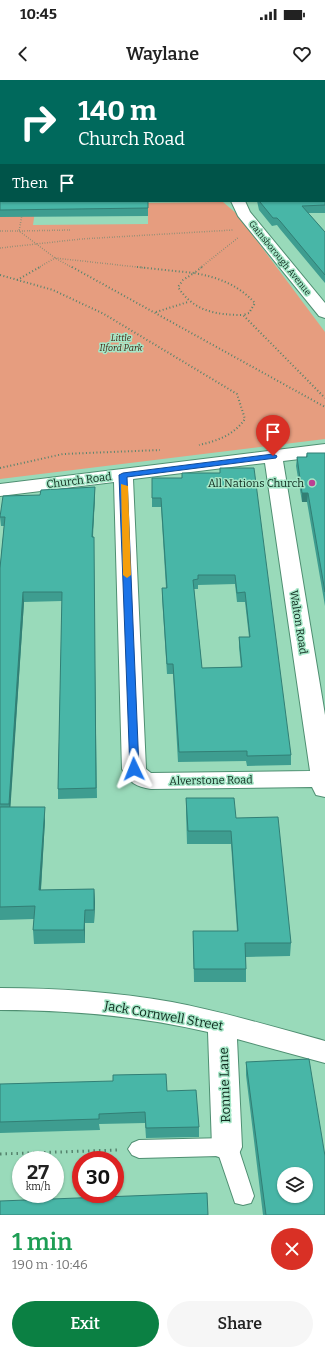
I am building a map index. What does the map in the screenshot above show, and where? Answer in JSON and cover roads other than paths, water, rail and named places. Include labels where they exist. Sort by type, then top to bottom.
[{"type":"street","name":"Gainsborough Avenue","points":[[238,202],[251,228],[325,313]]},
{"type":"street","name":"Church Road","points":[[0,490],[325,450]]},
{"type":"street","name":"Walton Road","points":[[273,456],[324,784]]},
{"type":"street","name":"Alverstone Road","points":[[123,475],[134,769],[138,776],[143,780],[151,781],[324,784]]},
{"type":"street","name":"Jack Cornwell Street","points":[[0,999],[55,1000],[120,1005],[222,1024],[325,1052]]},
{"type":"street","name":"Ronnie Lane","points":[[222,1024],[227,1147]]},
{"type":"lane","points":[[139,1149],[227,1147],[242,1196]]},
{"type":"place","name":"All Nations Church","points":[[312,483]]},
{"type":"park label","name":"Little Ilford Park","points":[[121,344]]}]
